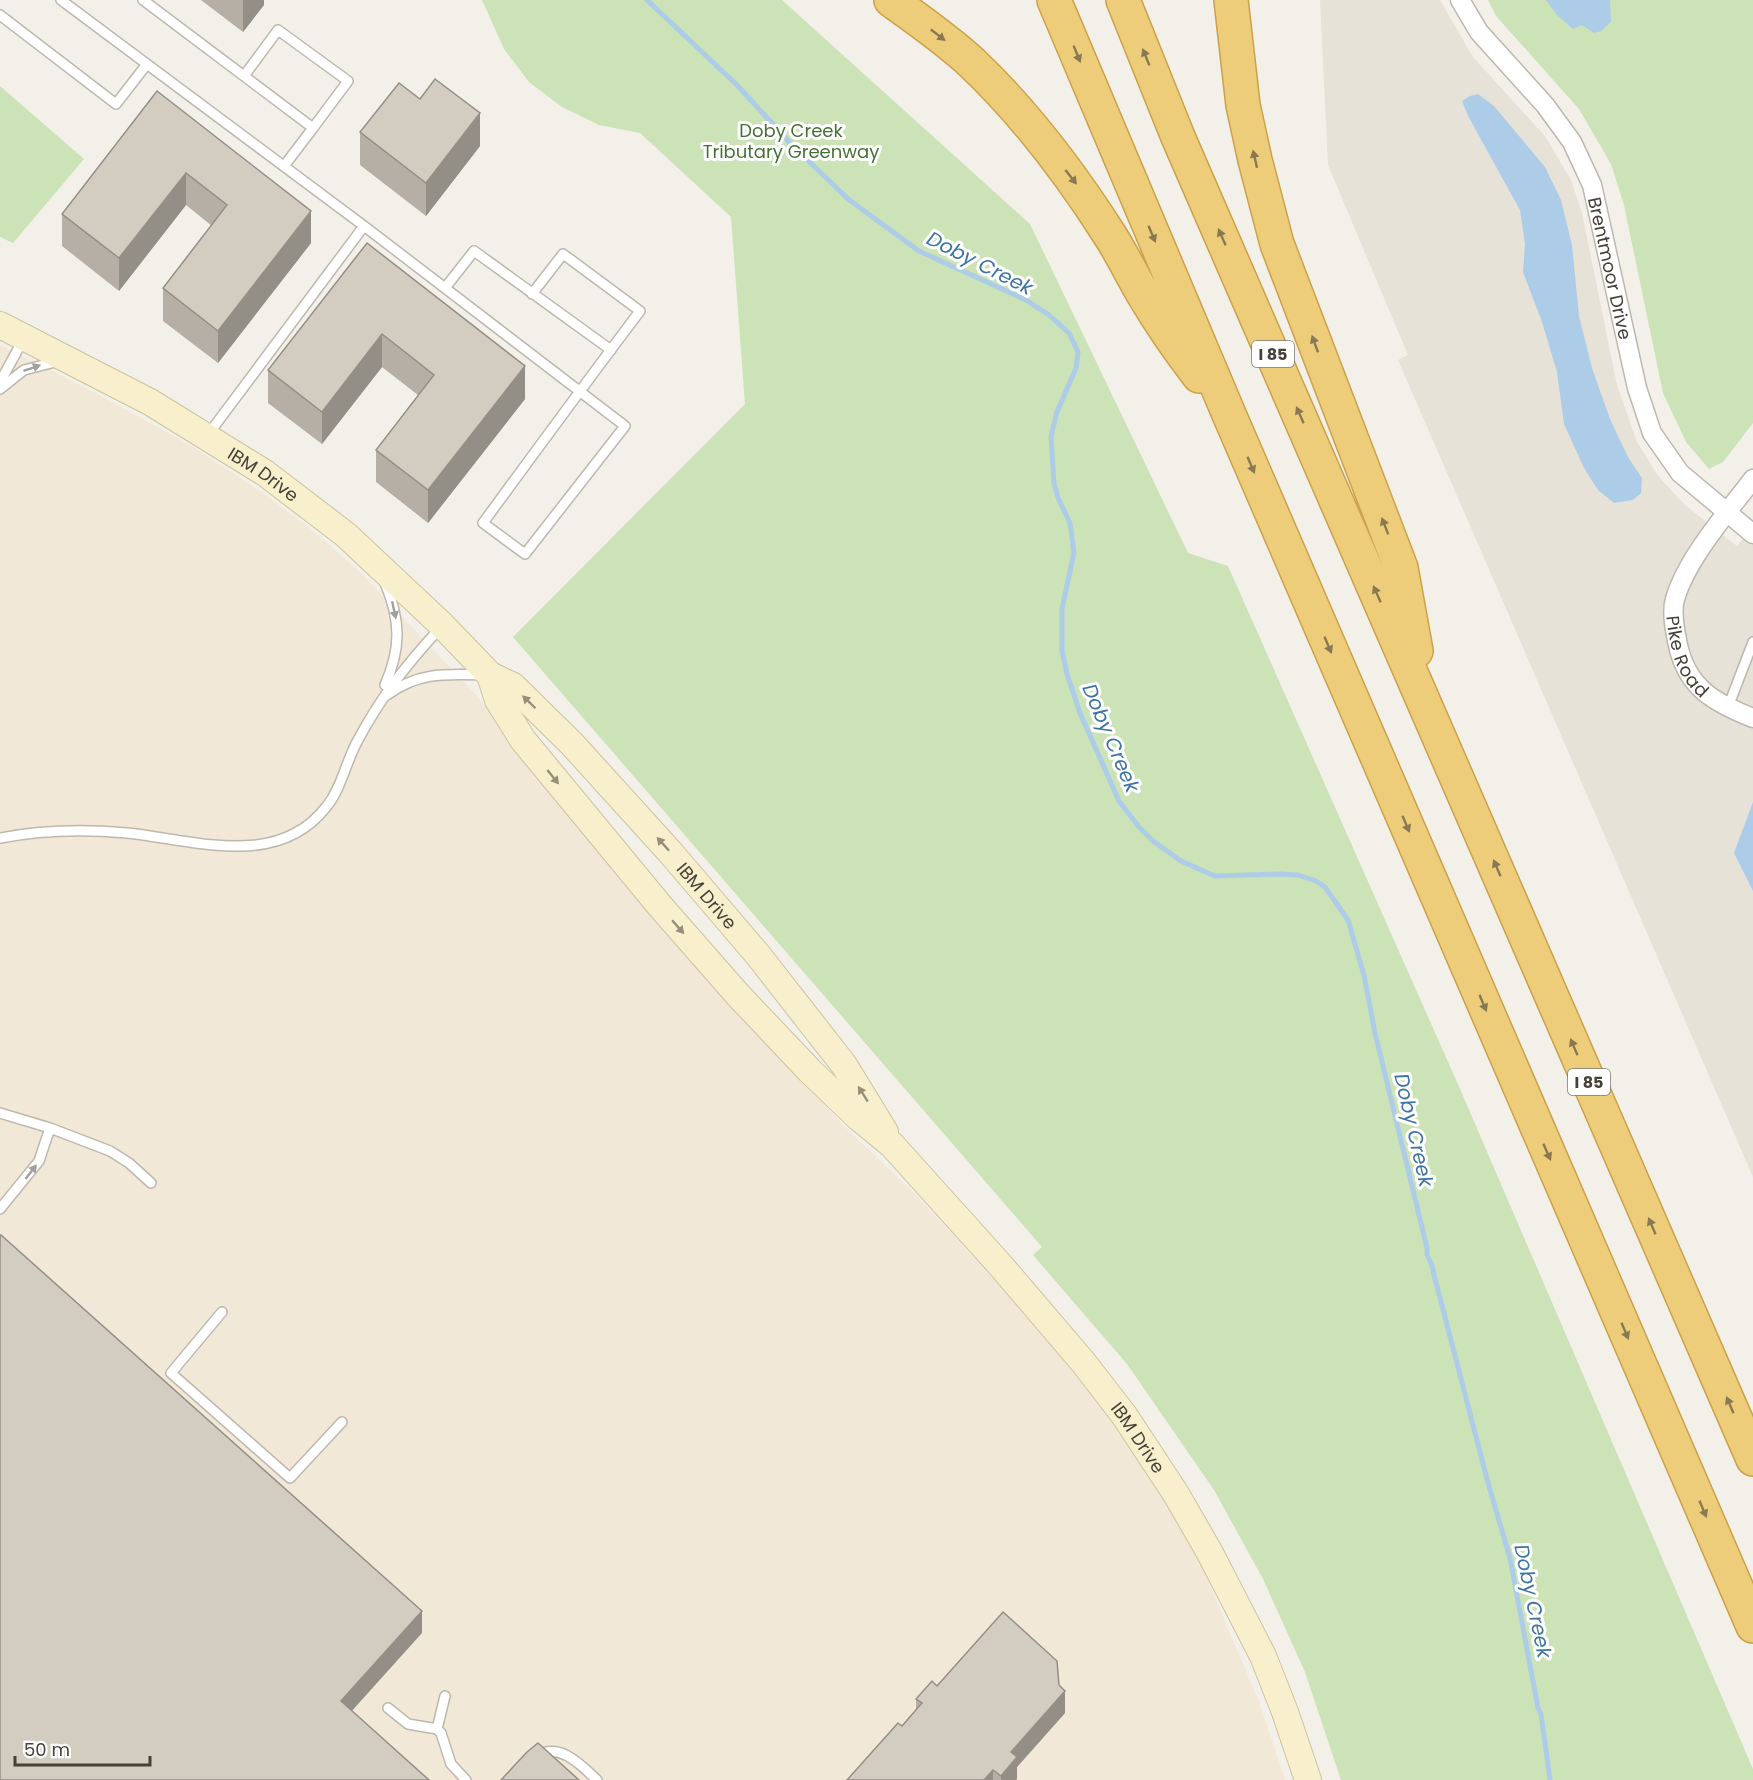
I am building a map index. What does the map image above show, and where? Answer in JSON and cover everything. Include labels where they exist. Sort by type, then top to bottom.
[{"type":"highway","points":[[891,0],[971,62],[1051,153],[1113,239],[1179,350],[1228,412]]},
{"type":"highway","points":[[1054,0],[1228,412],[1753,1626]]},
{"type":"highway","name":"I 85","points":[[1123,0],[1179,137],[1753,1459]]},
{"type":"highway","points":[[1231,0],[1243,105],[1277,244],[1401,568],[1426,706]]},
{"type":"street","name":"Brentmoor Drive","points":[[1460,0],[1479,32],[1545,105],[1572,142],[1592,185],[1637,388],[1652,433],[1680,473],[1753,534]]},
{"type":"street","name":"IBM Drive","points":[[0,325],[150,402],[265,473],[309,505],[371,558],[442,625],[490,675],[513,686],[572,744],[712,900],[844,1065],[892,1145]]},
{"type":"street","name":"Pike Road","points":[[1753,479],[1689,566],[1674,600],[1675,628],[1681,657],[1694,683],[1713,700],[1753,718]]},
{"type":"street","name":"IBM Drive","points":[[490,675],[498,700],[523,740],[652,897],[738,995],[802,1063],[859,1118],[892,1145],[1001,1266],[1083,1362],[1124,1415],[1176,1494],[1210,1553],[1263,1656],[1308,1780]]},
{"type":"lane","points":[[61,0],[284,166],[445,288],[580,391],[625,426],[525,554],[483,523],[580,391],[610,350],[640,311],[563,254],[532,294]]},
{"type":"lane","points":[[143,0],[313,128]]},
{"type":"lane","points":[[0,15],[116,104],[147,64]]},
{"type":"lane","points":[[244,76],[278,30],[348,81],[284,166]]},
{"type":"lane","points":[[207,436],[363,226]]},
{"type":"lane","points":[[445,288],[474,251],[610,350]]},
{"type":"lane","points":[[0,382],[24,338]]},
{"type":"lane","points":[[0,389],[17,374],[30,367],[69,360]]},
{"type":"lane","points":[[0,838],[32,833],[72,831],[126,833],[246,847],[281,840],[304,828],[328,806],[337,790],[354,748],[378,703],[395,658],[398,636],[393,601],[371,558]]},
{"type":"lane","points":[[378,703],[405,667],[442,625]]},
{"type":"lane","points":[[1728,708],[1753,642]]},
{"type":"lane","points":[[378,703],[397,688],[418,677],[490,675]]},
{"type":"lane","points":[[0,1113],[50,1128],[119,1155],[151,1183]]},
{"type":"lane","points":[[0,1209],[39,1161],[50,1128]]},
{"type":"lane","points":[[222,1312],[171,1373],[290,1478],[342,1422]]},
{"type":"lane","points":[[437,1729],[444,1696]]},
{"type":"lane","points":[[388,1708],[408,1724],[437,1729],[441,1732],[451,1764],[466,1780]]},
{"type":"lane","points":[[525,1765],[544,1752],[557,1751],[575,1760],[597,1780]]},
{"type":"shaded area","points":[[1320,0],[1440,0],[1473,57],[1545,136],[1571,180],[1582,213],[1617,385],[1637,442],[1658,476],[1685,505],[1737,546],[1753,526],[1753,1177],[1398,360],[1408,355],[1328,165]]},
{"type":"shaded area","points":[[0,345],[92,391],[188,444],[247,482],[305,524],[359,571],[479,698],[567,815],[717,990],[850,1132],[914,1193],[1043,1333],[1110,1413],[1174,1513],[1200,1562],[1260,1704],[1285,1780],[0,1780]]},
{"type":"green space","name":"Doby Creek Tributary Greenway","points":[[482,0],[782,0],[1030,224],[1188,553],[1228,566],[1460,1089],[1753,1769],[1753,1780],[1341,1780],[1305,1672],[1263,1579],[1214,1490],[1127,1364],[1033,1255],[1042,1247],[513,637],[745,404],[731,217],[640,133],[599,125],[562,107],[529,82],[504,49]]},
{"type":"green space","points":[[1488,0],[1753,0],[1753,423],[1723,462],[1709,469],[1686,442],[1663,393],[1624,205],[1611,164],[1579,109],[1496,16]]},
{"type":"green space","points":[[0,86],[84,159],[13,243],[0,237]]},
{"type":"water","points":[[1546,0],[1610,0],[1611,22],[1601,31],[1594,33],[1582,25],[1573,29],[1557,15]]},
{"type":"water","points":[[1478,94],[1494,106],[1545,167],[1561,200],[1572,245],[1579,316],[1592,368],[1610,419],[1628,457],[1642,478],[1641,493],[1633,500],[1614,503],[1598,490],[1584,468],[1564,424],[1557,372],[1542,322],[1523,272],[1525,244],[1520,210],[1462,101]]},
{"type":"water","points":[[1753,802],[1753,891],[1734,853]]},
{"type":"building","points":[[435,79],[480,113],[426,183],[360,132],[399,83],[420,99]]},
{"type":"building","points":[[157,91],[311,211],[218,331],[163,288],[227,205],[186,173],[119,258],[62,214]]},
{"type":"building","points":[[367,243],[525,366],[428,490],[376,450],[434,375],[382,334],[322,412],[268,370]]},
{"type":"building","points":[[1,1235],[422,1611],[341,1701],[429,1780],[0,1780]]},
{"type":"building","points":[[1003,1612],[1057,1661],[1059,1685],[1065,1691],[1011,1752],[1017,1757],[1001,1776],[993,1770],[984,1780],[847,1780],[898,1723],[902,1726],[922,1703],[916,1699],[932,1681],[937,1686]]},
{"type":"building","points":[[538,1743],[579,1780],[501,1780]]},
{"type":"waterway","name":"Doby Creek","points":[[647,0],[737,85],[791,144],[848,199],[919,251],[1026,300],[1049,315],[1069,333],[1078,352],[1076,368],[1057,412],[1051,436],[1054,484],[1070,523],[1074,553],[1062,609],[1062,650],[1067,674],[1080,713],[1119,801],[1153,841],[1181,861],[1215,876],[1279,874],[1298,875],[1316,881],[1325,887],[1348,920],[1364,975],[1375,1033],[1427,1255],[1510,1558],[1541,1714],[1550,1780]]}]
